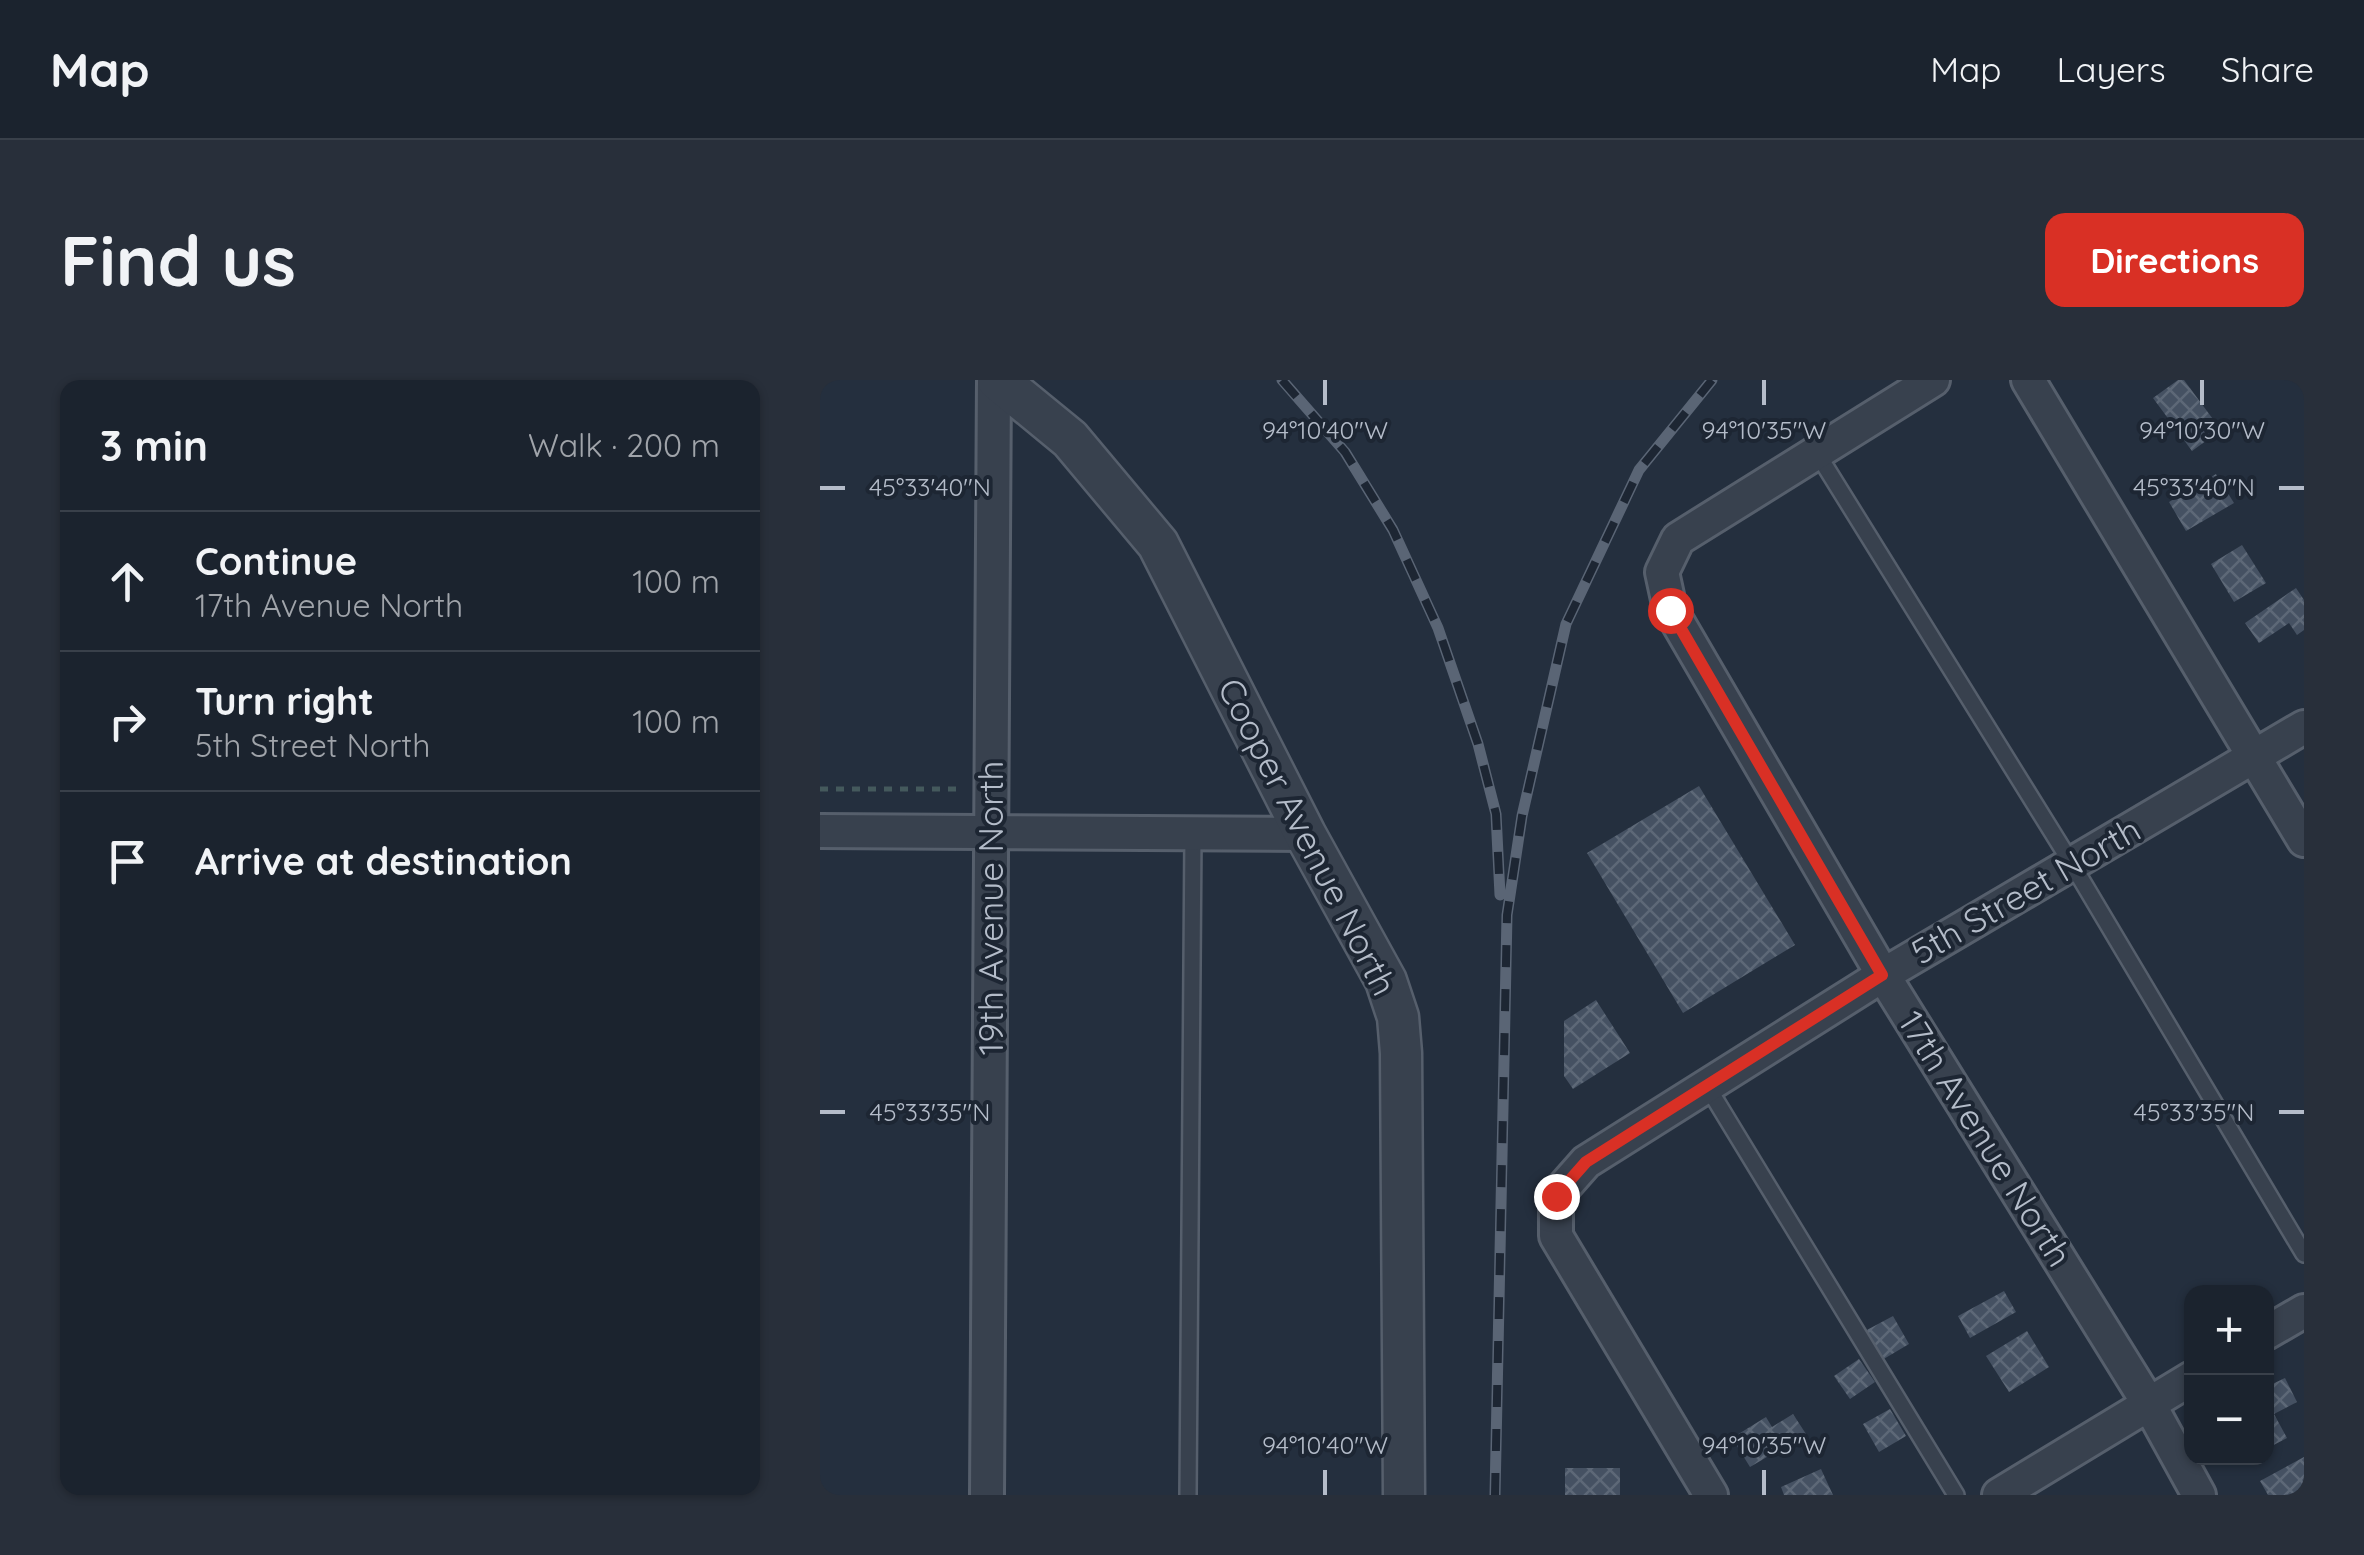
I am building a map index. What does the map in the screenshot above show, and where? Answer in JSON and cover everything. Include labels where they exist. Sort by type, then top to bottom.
[{"type":"street","name":"19th Avenue North","points":[[986,1495],[996,380]]},
{"type":"street","name":"Cooper Avenue North","points":[[996,380],[1070,439],[1158,544],[1305,834],[1386,981],[1398,1017],[1404,1495]]},
{"type":"street","points":[[1816,453],[1933,380]]},
{"type":"street","points":[[2028,380],[2304,840]]},
{"type":"street","name":"17th Avenue North","points":[[1816,453],[1678,539],[1662,572],[1670,610],[1882,975],[2149,1404],[2199,1495]]},
{"type":"street","name":"5th Street North","points":[[1711,1495],[1556,1236],[1556,1196],[1586,1162],[1882,975],[2304,726]]},
{"type":"street","points":[[820,831],[1305,834]]},
{"type":"street","points":[[2274,1328],[2304,1310]]},
{"type":"street","points":[[1999,1495],[2184,1383]]},
{"type":"lane","points":[[1816,453],[2072,864],[2304,1254]]},
{"type":"lane","points":[[1188,1495],[1193,834]]},
{"type":"lane","points":[[1707,1086],[1956,1495]]},
{"type":"path","points":[[820,789],[956,789]]},
{"type":"building","points":[[2178,380],[2184,380],[2221,430],[2192,451],[2153,398]]},
{"type":"building","points":[[2216,474],[2234,503],[2186,531],[2169,502]]},
{"type":"building","points":[[2242,545],[2266,583],[2234,602],[2211,564]]},
{"type":"building","points":[[2296,588],[2304,600],[2304,630],[2297,635],[2289,623],[2259,643],[2245,623]]},
{"type":"building","points":[[1699,786],[1795,945],[1683,1013],[1587,853]]},
{"type":"building","points":[[1596,1000],[1630,1053],[1573,1089],[1564,1076],[1564,1021]]},
{"type":"building","points":[[2004,1291],[2016,1312],[1970,1338],[1958,1316]]},
{"type":"building","points":[[1893,1316],[1909,1344],[1882,1360],[1865,1331]]},
{"type":"building","points":[[2027,1331],[2049,1367],[2009,1392],[1986,1356]]},
{"type":"building","points":[[1859,1359],[1875,1382],[1850,1399],[1834,1376]]},
{"type":"building","points":[[2285,1378],[2297,1402],[2274,1414],[2274,1383]]},
{"type":"building","points":[[1890,1409],[1906,1436],[1879,1452],[1863,1424]]},
{"type":"building","points":[[1793,1414],[1806,1434],[1750,1467],[1732,1438],[1766,1417],[1772,1427]]},
{"type":"building","points":[[2274,1414],[2287,1438],[2274,1445]]},
{"type":"building","points":[[2304,1457],[2304,1495],[2268,1495],[2260,1481]]},
{"type":"building","points":[[1565,1468],[1620,1468],[1620,1495],[1565,1495]]},
{"type":"building","points":[[1821,1469],[1833,1495],[1784,1495],[1781,1487]]},
{"type":"railway","points":[[1282,380],[1345,452],[1393,530],[1438,628],[1478,744],[1496,814],[1500,895]]},
{"type":"railway","points":[[1495,1495],[1507,915],[1522,816],[1566,624],[1639,470],[1712,380]]},
{"type":"route","points":[[1556,1196],[1586,1162],[1882,975],[1670,610]]}]
